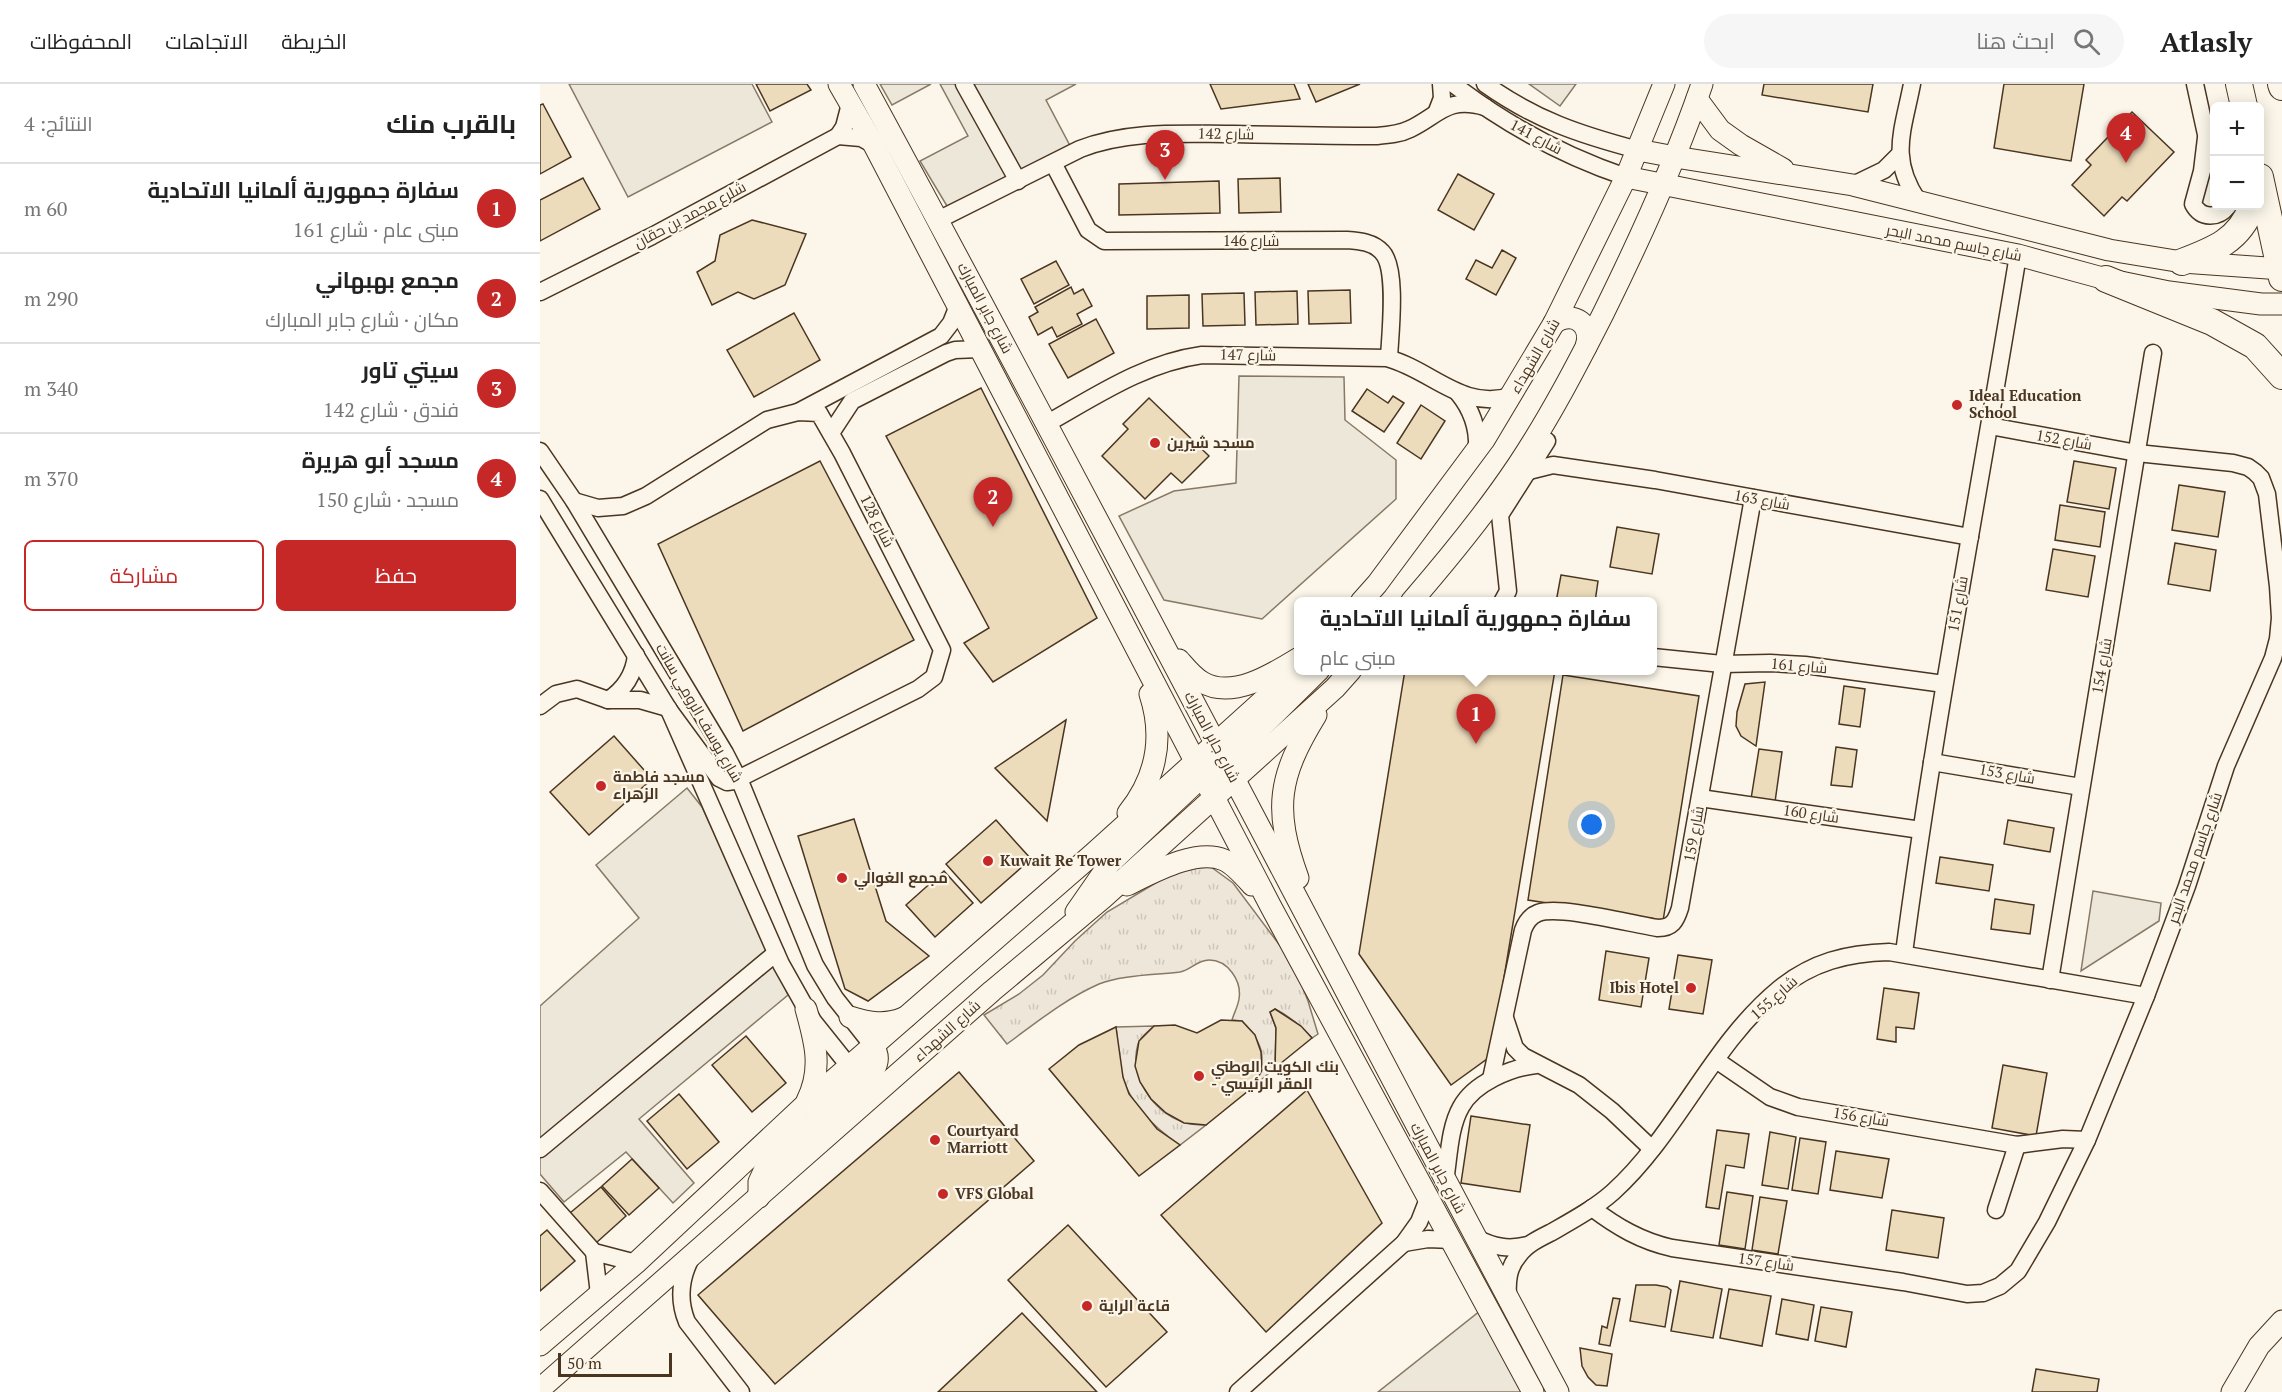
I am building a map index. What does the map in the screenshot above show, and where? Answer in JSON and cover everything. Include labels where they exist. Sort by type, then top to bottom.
[{"type":"highway","points":[[2239,84],[2243,102]]},
{"type":"highway","points":[[2264,199],[2281,272]]},
{"type":"highway","points":[[2182,262],[2215,250],[2231,239],[2244,224],[2250,210]]},
{"type":"highway","points":[[2106,279],[2212,322],[2255,346],[2282,376]]},
{"type":"main road","name":"شارع جابر المبارك","points":[[839,84],[1270,905],[1533,1392]]},
{"type":"main road","name":"شارع جابر المبارك","points":[[864,84],[1236,780],[1558,1392]]},
{"type":"main road","name":"شارع الشهداء","points":[[1365,597],[1477,448],[1554,323],[1626,177],[1664,84]]},
{"type":"main road","points":[[1416,597],[1483,513],[1517,465],[1586,347],[1646,225],[1700,92]]},
{"type":"main road","points":[[1700,92],[1720,130],[1741,145],[1796,176]]},
{"type":"main road","name":"شارع جاسم محمد البحر","points":[[1638,150],[1675,158],[1853,185],[2109,250],[2182,262],[2281,272]]},
{"type":"main road","name":"شارع جاسم محمد البحر","points":[[1626,177],[2018,255],[2106,279],[2169,292],[2261,304],[2282,304]]},
{"type":"main road","points":[[1554,323],[1569,318],[1577,319],[1587,331],[1586,347]]},
{"type":"main road","points":[[1154,628],[1195,677],[1203,683],[1216,687],[1230,688],[1250,683],[1294,661]]},
{"type":"main road","points":[[1093,854],[1140,796],[1156,758],[1158,734],[1154,709],[1127,631]]},
{"type":"main road","points":[[1214,799],[1211,788],[1212,779],[1221,753],[1294,673]]},
{"type":"main road","points":[[759,1197],[762,1175],[771,1162],[858,1071],[873,1046],[1093,854],[1199,770],[1215,762],[1217,752],[1221,753],[1313,675]]},
{"type":"main road","name":"شارع الشهداء","points":[[540,1389],[992,991],[1103,898],[1236,780],[1347,675]]},
{"type":"main road","points":[[1320,941],[1290,856],[1282,801],[1286,776],[1293,754],[1335,688]]},
{"type":"main road","points":[[1064,931],[1110,862],[1199,770]]},
{"type":"main road","points":[[1103,898],[1174,864],[1193,858],[1208,857],[1224,860],[1234,867],[1270,905]]},
{"type":"main road","points":[[805,1105],[815,1083],[818,1063],[816,1044],[806,1009]]},
{"type":"main road","points":[[850,1017],[885,1023],[909,1016]]},
{"type":"main road","points":[[540,1345],[636,1263],[805,1105],[858,1071],[882,1076],[904,1070]]},
{"type":"main road","points":[[540,1357],[558,1340],[574,1316]]},
{"type":"main road","points":[[2232,1392],[2259,1346],[2282,1321]]},
{"type":"street","points":[[964,84],[1018,182]]},
{"type":"street","points":[[1437,111],[1442,98],[1441,84]]},
{"type":"street","name":"شارع 141","points":[[1453,84],[1485,107],[1548,144],[1598,168],[1626,177]]},
{"type":"street","name":"شارع 141","points":[[1485,84],[1523,110],[1569,131],[1638,150]]},
{"type":"street","points":[[1912,84],[1899,155],[1905,178],[1918,201]]},
{"type":"street","points":[[2195,84],[2212,156]]},
{"type":"street","points":[[850,104],[844,127],[838,136],[861,138],[873,145]]},
{"type":"street","name":"شارع 142","points":[[938,220],[1018,182],[1053,162],[1103,140],[1131,135],[1178,134],[1390,135],[1411,128],[1437,111],[1459,104],[1485,107]]},
{"type":"street","name":"شلرع مجمد بن حقان","points":[[540,292],[652,236],[838,136]]},
{"type":"street","points":[[2206,138],[2202,171],[2194,193],[2193,204],[2199,213],[2206,216],[2220,214],[2224,210]]},
{"type":"street","points":[[1853,185],[1884,170],[1899,155]]},
{"type":"street","name":"شارع 146","points":[[1053,162],[1088,230],[1104,241],[1347,240],[1377,247],[1385,255],[1390,270],[1389,358]]},
{"type":"street","name":"شارع 151","points":[[1904,953],[1944,684],[2018,255]]},
{"type":"street","points":[[574,501],[598,508],[623,506],[646,496],[767,420],[798,412],[941,336],[951,323],[957,309]]},
{"type":"street","points":[[831,433],[852,401],[945,352],[980,350]]},
{"type":"street","name":"شارع 154","points":[[2050,980],[2153,353]]},
{"type":"street","name":"شارع 147","points":[[1046,424],[1160,364],[1186,357],[1228,354],[1389,358],[1415,368],[1457,393],[1484,400],[1511,396]]},
{"type":"street","name":"شارع 147","points":[[1457,393],[1474,418],[1477,448]]},
{"type":"street","name":"شارع 128","points":[[738,779],[918,689],[934,677],[942,650],[819,413],[798,412]]},
{"type":"street","points":[[1547,416],[1547,441],[1553,465]]},
{"type":"street","name":"شارع 152","points":[[1990,426],[2137,453]]},
{"type":"street","points":[[1506,597],[1508,591],[1500,515],[1547,441]]},
{"type":"street","name":"شارع يوسف الرومي سانت","points":[[540,451],[574,501],[738,779],[815,965],[829,990],[873,1046]]},
{"type":"street","name":"شارع جاسم محمد البحر","points":[[1949,1291],[1966,1294],[1983,1293],[2000,1286],[2013,1276],[2047,1222],[2087,1140],[2146,996],[2187,886],[2226,766],[2273,658],[2278,639],[2280,618],[2267,494],[2261,478],[2247,467],[2233,463],[2137,453]]},
{"type":"street","name":"شارع 163","points":[[1529,471],[1553,465],[1655,480],[1970,537]]},
{"type":"street","name":"شارع 159","points":[[1491,1079],[1523,930],[1528,919],[1536,913],[1552,911],[1658,928],[1669,927],[1674,922],[1680,908],[1753,498]]},
{"type":"street","name":"شارع يوسف الرومي سانت","points":[[540,499],[669,709],[776,953],[806,1009],[858,1071]]},
{"type":"street","points":[[608,700],[627,683],[634,670],[636,655]]},
{"type":"street","name":"شارع 161","points":[[1657,657],[1722,664],[1805,665],[1944,684]]},
{"type":"street","points":[[540,706],[549,697],[572,689],[608,700],[639,700],[669,709],[719,777],[727,782],[738,779]]},
{"type":"street","name":"شارع 153","points":[[1932,762],[2081,787]]},
{"type":"street","name":"شارع 160","points":[[1700,798],[1921,830]]},
{"type":"street","points":[[540,1149],[776,953]]},
{"type":"street","name":"شارع 155","points":[[1508,1298],[1507,1283],[1510,1269],[1518,1255],[1528,1245],[1592,1208],[1615,1190],[1652,1149],[1716,1060],[1763,1004],[1779,989],[1810,969],[1852,954],[1904,953],[2146,996]]},
{"type":"street","points":[[1504,1015],[1515,1048],[1536,1065],[1579,1085],[1612,1111],[1652,1149]]},
{"type":"street","name":"شارع 156","points":[[1716,1060],[1764,1093],[1798,1107],[2017,1145],[2063,1139],[2087,1140]]},
{"type":"street","points":[[1445,1180],[1453,1132],[1461,1106],[1468,1097],[1491,1079],[1509,1070],[1536,1065]]},
{"type":"street","points":[[1996,1210],[2017,1145]]},
{"type":"street","points":[[540,1191],[594,1252],[636,1263]]},
{"type":"street","points":[[1238,1392],[1404,1242],[1419,1222],[1428,1199]]},
{"type":"street","name":"شارع 157","points":[[1592,1208],[1613,1224],[1636,1237],[1664,1246],[1949,1291]]},
{"type":"street","name":"شارع 155","points":[[1476,1238],[1501,1248],[1528,1245]]},
{"type":"street","points":[[1404,1242],[1428,1239],[1452,1240]]},
{"type":"street","points":[[594,1252],[599,1294]]},
{"type":"street","points":[[693,1254],[681,1286],[683,1311],[687,1322],[741,1392]]},
{"type":"green space","points":[[1211,867],[1233,883],[1293,963],[1318,1034],[1312,1038],[1285,1015],[1275,1009],[1270,1012],[1276,1028],[1275,1068],[1253,1087],[1261,1068],[1259,1045],[1242,1021],[1232,1020],[1239,999],[1238,985],[1228,968],[1216,961],[1201,962],[1180,972],[1128,977],[1099,984],[1040,1019],[1007,1044],[984,1015],[1019,994],[1043,975],[1107,912],[1179,869]]},
{"type":"green space","points":[[1154,1026],[1138,1044],[1136,1056],[1140,1080],[1153,1101],[1172,1117],[1189,1124],[1206,1125],[1180,1145],[1154,1125],[1139,1108],[1127,1090],[1121,1073],[1116,1027]]},
{"type":"shaded area","points":[[569,84],[752,84],[772,122],[628,197]]},
{"type":"shaded area","points":[[880,84],[931,84],[892,105]]},
{"type":"shaded area","points":[[940,84],[1076,84],[1046,100],[1077,159],[970,213],[950,211],[920,161],[968,136]]},
{"type":"shaded area","points":[[1529,84],[1576,84],[1560,106]]},
{"type":"shaded area","points":[[1239,376],[1344,377],[1345,420],[1396,460],[1396,499],[1262,619],[1164,600],[1119,516],[1174,491],[1236,483]]},
{"type":"shaded area","points":[[687,788],[702,807],[788,995],[639,1119],[694,1183],[673,1203],[626,1152],[564,1202],[540,1174],[540,1006],[639,918],[596,865]]},
{"type":"shaded area","points":[[2093,891],[2161,903],[2159,921],[2081,971]]},
{"type":"shaded area","points":[[1480,1311],[1523,1392],[1378,1392]]},
{"type":"building","points":[[756,84],[807,84],[811,90],[770,111]]},
{"type":"building","points":[[1210,84],[1294,84],[1300,99],[1221,109]]},
{"type":"building","points":[[1308,84],[1360,84],[1316,102]]},
{"type":"building","points":[[1764,84],[1873,84],[1868,112],[1762,95]]},
{"type":"building","points":[[2004,84],[2084,84],[2071,161],[1994,148]]},
{"type":"building","points":[[543,104],[571,157],[540,174],[540,105]]},
{"type":"building","points":[[2132,112],[2174,152],[2127,201],[2122,197],[2104,216],[2072,185],[2091,165],[2086,160]]},
{"type":"building","points":[[1458,174],[1494,194],[1474,230],[1438,210]]},
{"type":"building","points":[[583,178],[600,209],[540,241],[540,200]]},
{"type":"building","points":[[1280,178],[1281,212],[1239,213],[1238,179]]},
{"type":"building","points":[[1219,181],[1220,213],[1119,215],[1119,184]]},
{"type":"building","points":[[752,220],[806,234],[785,285],[754,299],[738,292],[712,305],[697,272],[715,261],[720,235]]},
{"type":"building","points":[[1502,250],[1516,258],[1496,295],[1466,279],[1476,260],[1492,268]]},
{"type":"building","points":[[1056,261],[1069,285],[1034,304],[1021,279]]},
{"type":"building","points":[[1071,287],[1074,294],[1083,289],[1092,306],[1077,314],[1082,324],[1057,337],[1052,327],[1038,335],[1029,317],[1038,312],[1035,307]]},
{"type":"building","points":[[1350,290],[1351,323],[1309,324],[1308,291]]},
{"type":"building","points":[[1297,291],[1298,324],[1256,325],[1255,292]]},
{"type":"building","points":[[1244,293],[1245,325],[1203,326],[1202,294]]},
{"type":"building","points":[[1189,295],[1189,328],[1147,329],[1147,296]]},
{"type":"building","points":[[794,313],[820,360],[754,397],[727,350]]},
{"type":"building","points":[[1096,319],[1114,353],[1068,378],[1049,344]]},
{"type":"building","points":[[981,388],[1097,618],[993,682],[964,643],[989,628],[886,436]]},
{"type":"building","points":[[1367,389],[1388,403],[1393,396],[1404,403],[1384,432],[1352,411]]},
{"type":"building","name":"مسجد شيرين","points":[[1149,398],[1209,456],[1182,483],[1171,473],[1145,499],[1102,456],[1128,429],[1123,424]]},
{"type":"building","points":[[1421,405],[1445,421],[1421,459],[1397,443]]},
{"type":"building","points":[[820,461],[914,640],[743,731],[658,544]]},
{"type":"building","points":[[2074,461],[2116,468],[2109,509],[2067,502]]},
{"type":"building","points":[[2179,485],[2225,492],[2218,537],[2172,530]]},
{"type":"building","points":[[2060,505],[2105,512],[2100,547],[2055,540]]},
{"type":"building","points":[[1617,527],[1659,534],[1652,574],[1610,567]]},
{"type":"building","points":[[2175,543],[2216,550],[2210,591],[2168,584]]},
{"type":"building","points":[[2053,549],[2095,556],[2088,597],[2046,590]]},
{"type":"building","points":[[1561,575],[1598,581],[1596,597],[1557,597]]},
{"type":"building","points":[[1404,675],[1554,675],[1491,1056],[1451,1085],[1359,954]]},
{"type":"building","points":[[1563,675],[1699,696],[1663,921],[1528,900]]},
{"type":"building","points":[[1765,682],[1756,746],[1741,736],[1736,726],[1737,712],[1745,684]]},
{"type":"building","points":[[1844,686],[1865,689],[1860,727],[1839,724]]},
{"type":"building","points":[[1066,720],[1047,821],[995,768]]},
{"type":"building","name":"مسجد فاطمة الزهراء","points":[[614,736],[652,779],[589,835],[550,792]]},
{"type":"building","points":[[1836,747],[1857,750],[1852,787],[1831,785]]},
{"type":"building","points":[[1759,749],[1782,752],[1775,802],[1751,799]]},
{"type":"building","name":"مجمع الغوالي","points":[[854,819],[886,921],[929,956],[868,1001],[845,989],[798,836]]},
{"type":"building","name":"Kuwait Re Tower","points":[[996,820],[1031,859],[981,903],[946,864]]},
{"type":"building","points":[[2008,820],[2054,828],[2050,852],[2004,844]]},
{"type":"building","points":[[1940,857],[1993,865],[1989,891],[1936,883]]},
{"type":"building","points":[[944,871],[973,903],[935,937],[906,905]]},
{"type":"building","points":[[1995,899],[2034,905],[2030,934],[1991,929]]},
{"type":"building","points":[[1606,951],[1649,958],[1641,1007],[1599,1000]]},
{"type":"building","points":[[1678,955],[1712,960],[1703,1014],[1669,1009]]},
{"type":"building","points":[[1884,988],[1919,993],[1914,1029],[1896,1027],[1896,1042],[1877,1039]]},
{"type":"building","points":[[1275,1009],[1301,1026],[1312,1038],[1275,1068],[1276,1028],[1270,1012]]},
{"type":"building","name":"بنك الكويت الوطني - المقر الرئيسي","points":[[1221,1020],[1242,1021],[1255,1035],[1261,1052],[1262,1070],[1253,1087],[1206,1125],[1184,1123],[1166,1113],[1151,1099],[1140,1082],[1135,1066],[1139,1041],[1154,1026],[1175,1025],[1197,1033]]},
{"type":"building","points":[[1116,1027],[1123,1077],[1129,1094],[1157,1129],[1180,1145],[1139,1176],[1049,1069],[1079,1045]]},
{"type":"building","points":[[746,1036],[786,1083],[752,1112],[712,1065]]},
{"type":"building","points":[[2003,1065],[2047,1073],[2036,1136],[1992,1128]]},
{"type":"building","points":[[959,1072],[1034,1161],[775,1384],[698,1295]]},
{"type":"building","points":[[1307,1090],[1382,1223],[1266,1332],[1161,1215]]},
{"type":"building","points":[[679,1094],[719,1142],[687,1169],[647,1121]]},
{"type":"building","points":[[1471,1116],[1530,1125],[1520,1192],[1461,1183]]},
{"type":"building","points":[[1717,1130],[1749,1134],[1744,1168],[1726,1165],[1719,1209],[1706,1207]]},
{"type":"building","points":[[1770,1132],[1796,1137],[1788,1189],[1762,1185]]},
{"type":"building","points":[[1800,1138],[1826,1142],[1818,1194],[1792,1190]]},
{"type":"building","points":[[1836,1151],[1889,1159],[1882,1198],[1830,1190]]},
{"type":"building","points":[[632,1159],[659,1188],[629,1215],[602,1186]]},
{"type":"building","points":[[601,1187],[626,1216],[596,1243],[570,1213]]},
{"type":"building","points":[[1727,1192],[1753,1196],[1745,1249],[1719,1245]]},
{"type":"building","points":[[1760,1197],[1787,1201],[1778,1254],[1752,1250]]},
{"type":"building","points":[[1892,1210],[1944,1218],[1938,1258],[1886,1250]]},
{"type":"building","name":"قاعة الراية","points":[[1068,1225],[1167,1332],[1106,1387],[1008,1280]]},
{"type":"building","points":[[547,1230],[575,1261],[540,1291],[540,1236]]},
{"type":"building","points":[[1680,1281],[1722,1289],[1713,1338],[1671,1331]]},
{"type":"building","points":[[1636,1285],[1656,1285],[1671,1290],[1665,1327],[1630,1321]]},
{"type":"building","points":[[1729,1289],[1771,1296],[1762,1346],[1720,1338]]},
{"type":"building","points":[[1613,1298],[1620,1299],[1610,1346],[1599,1344],[1602,1326],[1607,1328]]},
{"type":"building","points":[[1782,1299],[1814,1305],[1808,1340],[1776,1334]]},
{"type":"building","points":[[1821,1307],[1852,1312],[1846,1347],[1815,1341]]},
{"type":"building","points":[[1022,1313],[1097,1392],[938,1392]]},
{"type":"building","points":[[1580,1348],[1612,1354],[1607,1386],[1596,1385],[1588,1377],[1582,1366]]},
{"type":"building","points":[[2036,1369],[2099,1379],[2097,1392],[2032,1392]]},
{"type":"place","name":"مسجد أبو هريرة","points":[[2126,163]]},
{"type":"place","name":"سيتي تاور","points":[[1165,180]]},
{"type":"place","name":"Ideal Education School","points":[[1957,405]]},
{"type":"place","name":"مسجد شيرين","points":[[1155,443]]},
{"type":"place","name":"مجمع بهبهاني","points":[[993,527]]},
{"type":"place","name":"سفارة جمهورية ألمانيا الاتحادية","points":[[1476,744]]},
{"type":"place","name":"مسجد فاطمة الزهراء","points":[[601,786]]},
{"type":"place","name":"Kuwait Re Tower","points":[[988,861]]},
{"type":"place","name":"مجمع الغوالي","points":[[842,878]]},
{"type":"place","name":"Ibis Hotel","points":[[1691,988]]},
{"type":"place","name":"بنك الكويت الوطني - المقر الرئيسي","points":[[1199,1076]]},
{"type":"place","name":"Courtyard Marriott","points":[[935,1140]]},
{"type":"place","name":"VFS Global","points":[[943,1194]]},
{"type":"place","name":"قاعة الراية","points":[[1087,1306]]}]
